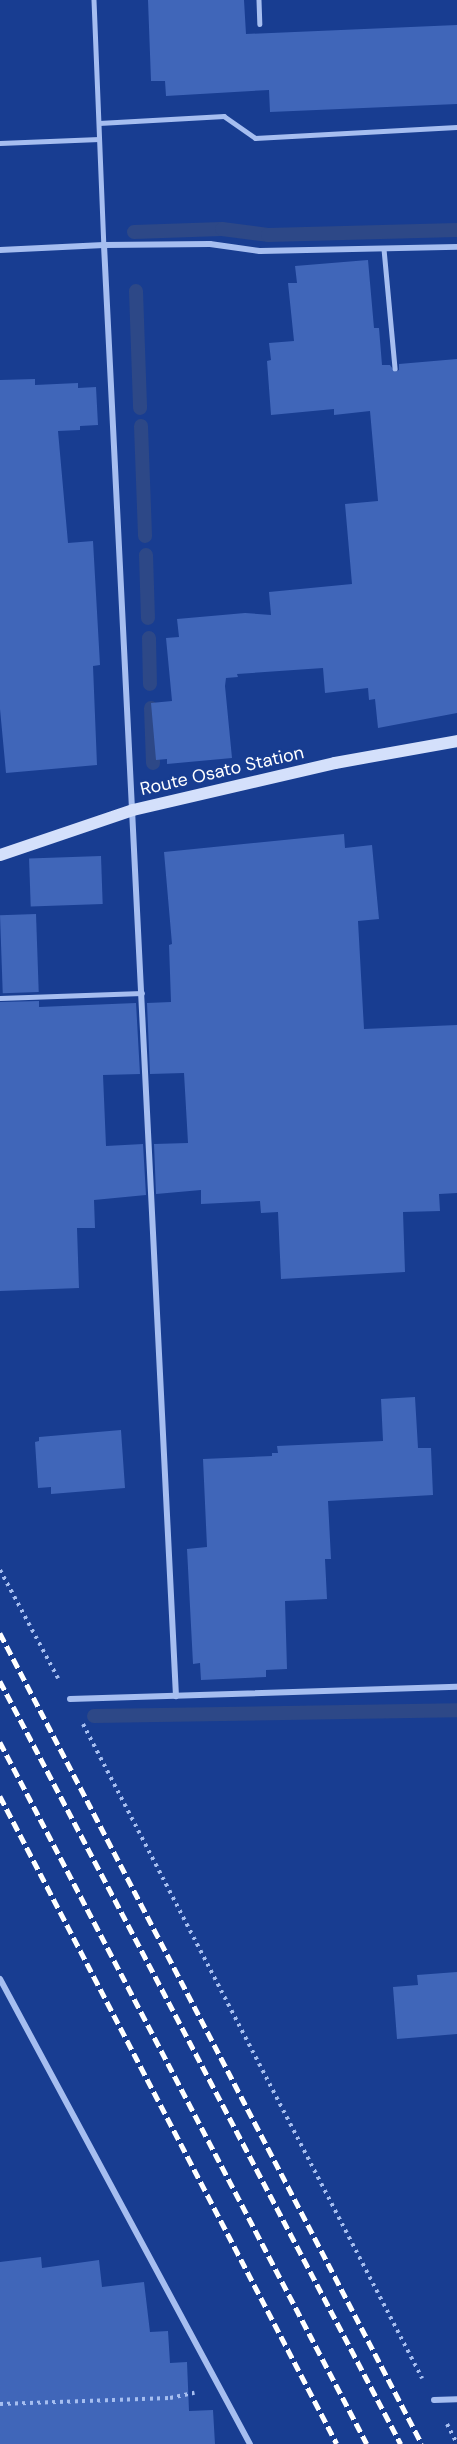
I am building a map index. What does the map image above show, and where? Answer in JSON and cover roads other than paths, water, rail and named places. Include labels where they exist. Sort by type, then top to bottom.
[{"type":"main road","name":"Route Osato Station","points":[[0,855],[133,810],[334,763],[457,741]]},
{"type":"street","points":[[0,250],[104,245],[210,244],[260,251],[457,247]]},
{"type":"street","points":[[104,245],[176,1696]]},
{"type":"street","points":[[70,1699],[457,1687]]},
{"type":"street","points":[[0,1978],[250,2444]]},
{"type":"street","points":[[434,2400],[457,2398]]},
{"type":"lane","points":[[94,0],[104,245]]},
{"type":"lane","points":[[259,0],[260,24]]},
{"type":"lane","points":[[99,123],[224,116],[255,138],[457,127]]},
{"type":"lane","points":[[0,143],[99,139]]},
{"type":"lane","points":[[384,249],[395,368]]},
{"type":"lane","points":[[0,998],[142,993]]},
{"type":"waterway","points":[[134,232],[222,229],[268,235],[457,230]]},
{"type":"waterway","points":[[136,291],[140,408]]},
{"type":"waterway","points":[[141,426],[145,536]]},
{"type":"waterway","points":[[146,555],[148,618]]},
{"type":"waterway","points":[[149,638],[150,684]]},
{"type":"waterway","points":[[151,708],[153,763]]},
{"type":"waterway","points":[[94,1716],[457,1710]]},
{"type":"railway","points":[[0,1633],[422,2444]]},
{"type":"railway","points":[[0,1681],[401,2444]]},
{"type":"railway","points":[[0,1742],[367,2444]]},
{"type":"railway","points":[[0,1796],[337,2444]]}]
